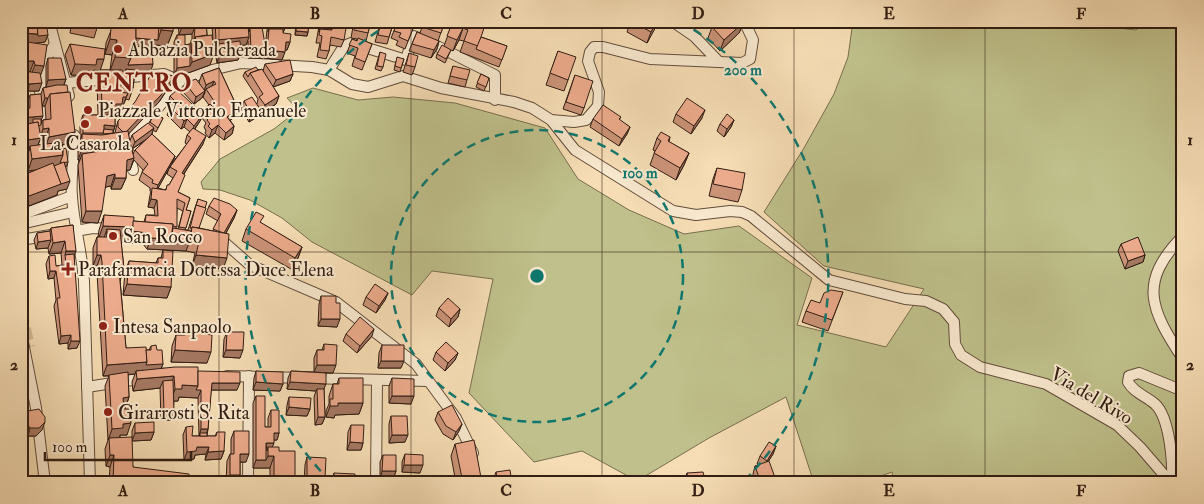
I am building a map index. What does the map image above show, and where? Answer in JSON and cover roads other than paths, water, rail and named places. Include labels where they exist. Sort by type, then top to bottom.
[{"type":"street","points":[[49,21],[71,103]]},
{"type":"street","points":[[672,21],[694,36],[719,62]]},
{"type":"street","points":[[60,150],[74,145],[127,140],[143,126],[180,81],[241,63],[329,70],[352,84],[368,87],[402,76],[441,88],[495,100],[514,102],[532,108],[550,120],[574,122],[586,120],[598,106],[599,92],[588,61],[590,52],[594,47],[603,47],[650,59],[742,63],[750,59],[753,40],[744,21]]},
{"type":"street","points":[[329,70],[344,46],[351,43],[406,60],[413,36],[495,75],[495,100]]},
{"type":"street","points":[[43,118],[41,85],[44,62],[54,45]]},
{"type":"street","points":[[28,79],[41,85],[67,86],[164,74],[180,81]]},
{"type":"street","points":[[73,120],[74,145],[70,175],[76,231],[83,254],[90,483]]},
{"type":"street","name":"Via del Rivo","points":[[550,120],[575,150],[673,211],[696,215],[742,212],[751,216],[829,280],[904,298],[926,301],[943,308],[954,322],[955,344],[961,355],[980,367],[1046,384],[1117,425],[1140,447],[1171,483]]},
{"type":"street","points":[[127,140],[133,170]]},
{"type":"street","points":[[21,215],[72,196]]},
{"type":"street","points":[[21,224],[60,216],[73,210]]},
{"type":"street","points":[[21,220],[73,210]]},
{"type":"street","points":[[25,239],[93,228],[122,230]]},
{"type":"street","points":[[1183,236],[1163,259],[1156,274],[1153,288],[1157,316],[1183,359]]},
{"type":"street","points":[[207,241],[225,243],[250,265],[336,302],[416,364],[456,418],[477,467]]},
{"type":"street","points":[[21,332],[37,415],[45,483]]},
{"type":"street","name":"Via del Rivo","points":[[1171,483],[1173,467],[1165,420],[1155,404],[1131,388],[1128,382],[1129,376],[1139,373],[1183,391]]},
{"type":"street","points":[[220,376],[428,381]]},
{"type":"street","points":[[248,483],[249,376]]},
{"type":"street","points":[[87,387],[155,377]]},
{"type":"street","points":[[376,483],[377,380]]},
{"type":"tunnel","points":[[21,311],[29,347]]},
{"type":"place","name":"Abbazia Pulcherada","points":[[118,49]]},
{"type":"place","name":"Piazzale Vittorio Emanuele","points":[[88,110]]},
{"type":"place","name":"La Casarola","points":[[85,124]]},
{"type":"place","name":"San Rocco","points":[[113,236]]},
{"type":"place","name":"Parafarmacia Dott.ssa Duce Elena","points":[[68,269]]},
{"type":"place","name":"Intesa Sanpaolo","points":[[103,326]]},
{"type":"place","name":"Girarrosti S. Rita","points":[[108,412]]},
{"type":"district","name":"CENTRO","points":[[134,83]]}]
